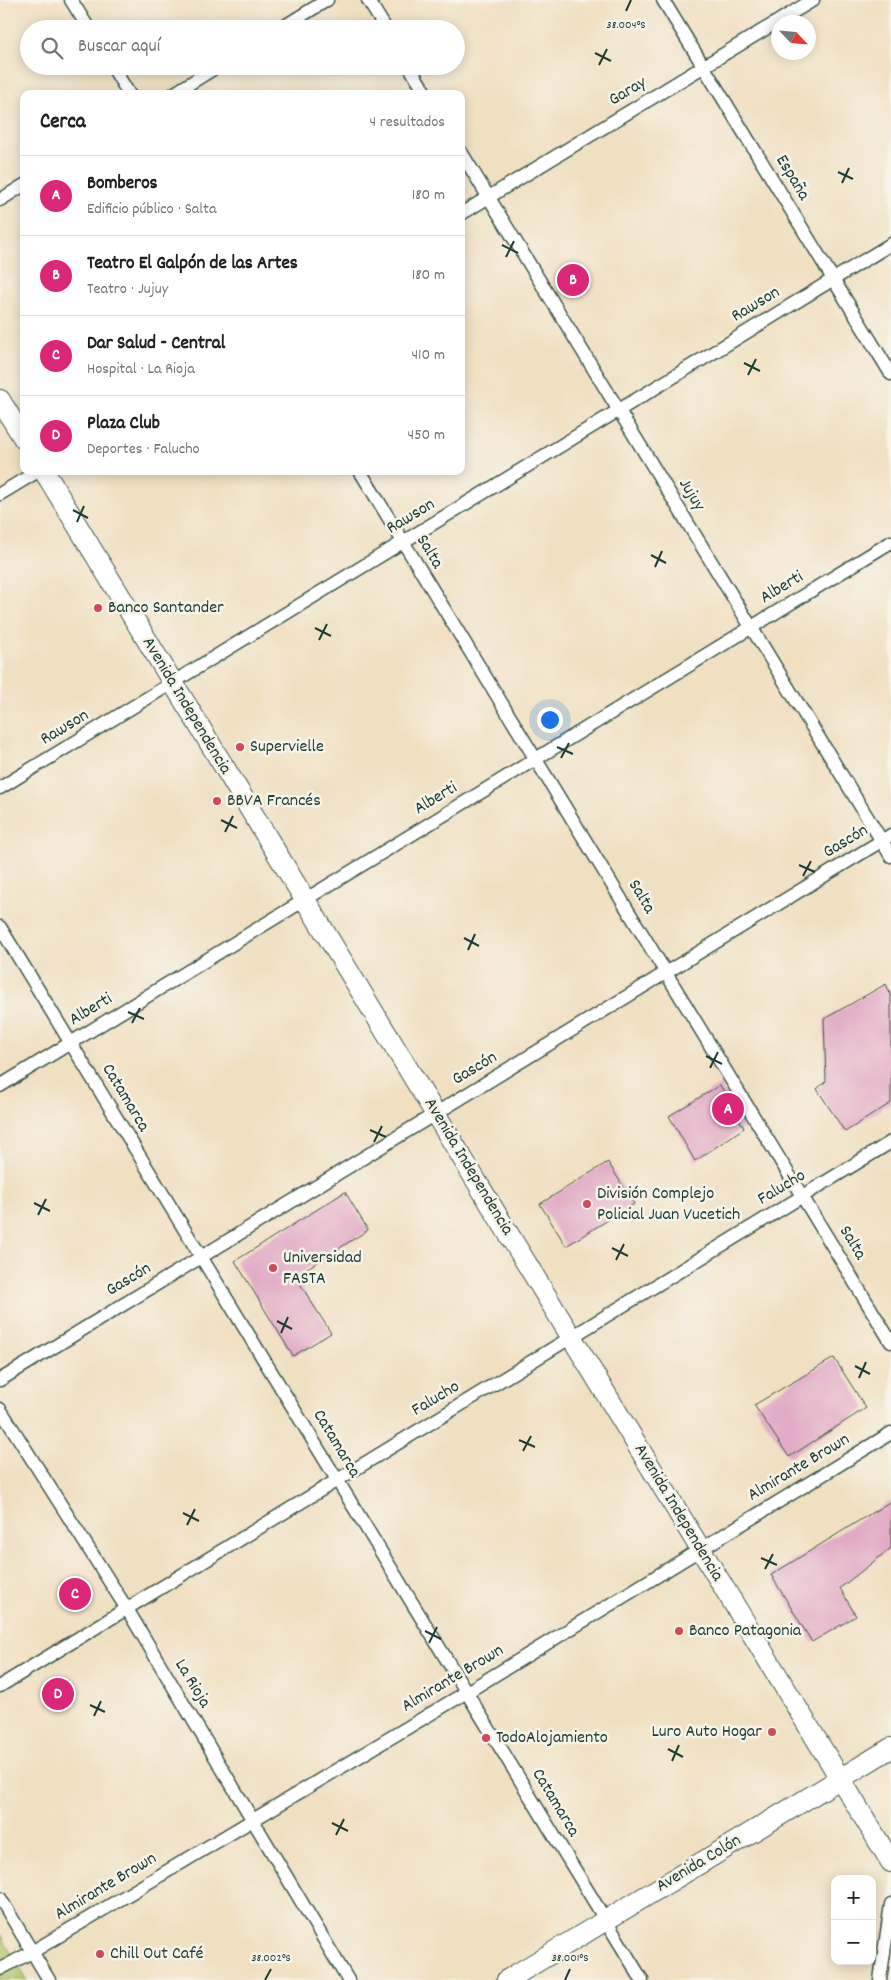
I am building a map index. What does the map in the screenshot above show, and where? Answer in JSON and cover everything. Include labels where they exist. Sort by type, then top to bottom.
[{"type":"main road","points":[[0,400],[20,432]]},
{"type":"main road","name":"Avenida Independencia","points":[[46,475],[572,1337],[699,1550],[891,1862]]},
{"type":"main road","name":"Avenida Colón","points":[[507,1980],[891,1748]]},
{"type":"street","points":[[72,0],[84,20]]},
{"type":"street","points":[[295,20],[327,0]]},
{"type":"street","points":[[368,0],[380,20]]},
{"type":"street","name":"España","points":[[663,0],[891,374]]},
{"type":"street","name":"Garay","points":[[465,212],[812,0]]},
{"type":"street","points":[[117,75],[127,90]]},
{"type":"street","points":[[179,90],[204,75]]},
{"type":"street","points":[[414,75],[424,90]]},
{"type":"street","name":"Jujuy","points":[[465,158],[751,627],[886,838],[891,856]]},
{"type":"street","points":[[0,200],[20,188]]},
{"type":"street","name":"Rawson","points":[[0,788],[891,244]]},
{"type":"street","points":[[0,494],[31,475]]},
{"type":"street","name":"Salta","points":[[362,475],[891,1342]]},
{"type":"street","name":"Alberti","points":[[0,1086],[891,542]]},
{"type":"street","name":"Gascón","points":[[0,1380],[886,838]]},
{"type":"street","name":"Catamarca","points":[[0,927],[642,1980]]},
{"type":"street","name":"Falucho","points":[[0,1686],[891,1142]]},
{"type":"street","name":"La Rioja","points":[[0,1409],[127,1609],[348,1980]]},
{"type":"street","name":"Almirante Brown","points":[[0,1969],[32,1952],[467,1692],[891,1433]]},
{"type":"street","points":[[0,1898],[49,1980]]},
{"type":"street","points":[[880,1980],[891,1904]]},
{"type":"green space","points":[[0,1934],[27,1980],[0,1980]]},
{"type":"building","points":[[886,984],[891,996],[891,1103],[845,1132],[817,1089],[826,1081],[824,1019]]},
{"type":"building","points":[[720,1085],[744,1128],[695,1161],[669,1116]]},
{"type":"building","name":"División Complejo Policial Juan Vucetich","points":[[608,1162],[634,1204],[566,1246],[540,1204]]},
{"type":"building","name":"Universidad FASTA","points":[[345,1192],[368,1230],[295,1276],[331,1333],[293,1356],[235,1261]]},
{"type":"building","points":[[834,1358],[866,1408],[789,1457],[754,1405]]},
{"type":"building","points":[[891,1501],[891,1548],[840,1588],[856,1616],[812,1642],[771,1575]]},
{"type":"place","name":"Teatro El Galpón de las Artes","points":[[573,280]]},
{"type":"place","name":"Banco Santander","points":[[98,608]]},
{"type":"place","name":"Supervielle","points":[[240,747]]},
{"type":"place","name":"BBVA Francés","points":[[217,801]]},
{"type":"place","name":"Bomberos","points":[[728,1109]]},
{"type":"place","name":"División Complejo Policial Juan Vucetich","points":[[587,1204]]},
{"type":"place","name":"Universidad FASTA","points":[[273,1268]]},
{"type":"place","name":"Dar Salud - Central","points":[[75,1594]]},
{"type":"place","name":"Banco Patagonia","points":[[679,1631]]},
{"type":"place","name":"Plaza Club","points":[[58,1694]]},
{"type":"place","name":"Luro Auto Hogar","points":[[772,1732]]},
{"type":"place","name":"TodoAlojamiento","points":[[486,1738]]},
{"type":"place","name":"Chill Out Café","points":[[100,1954]]}]
